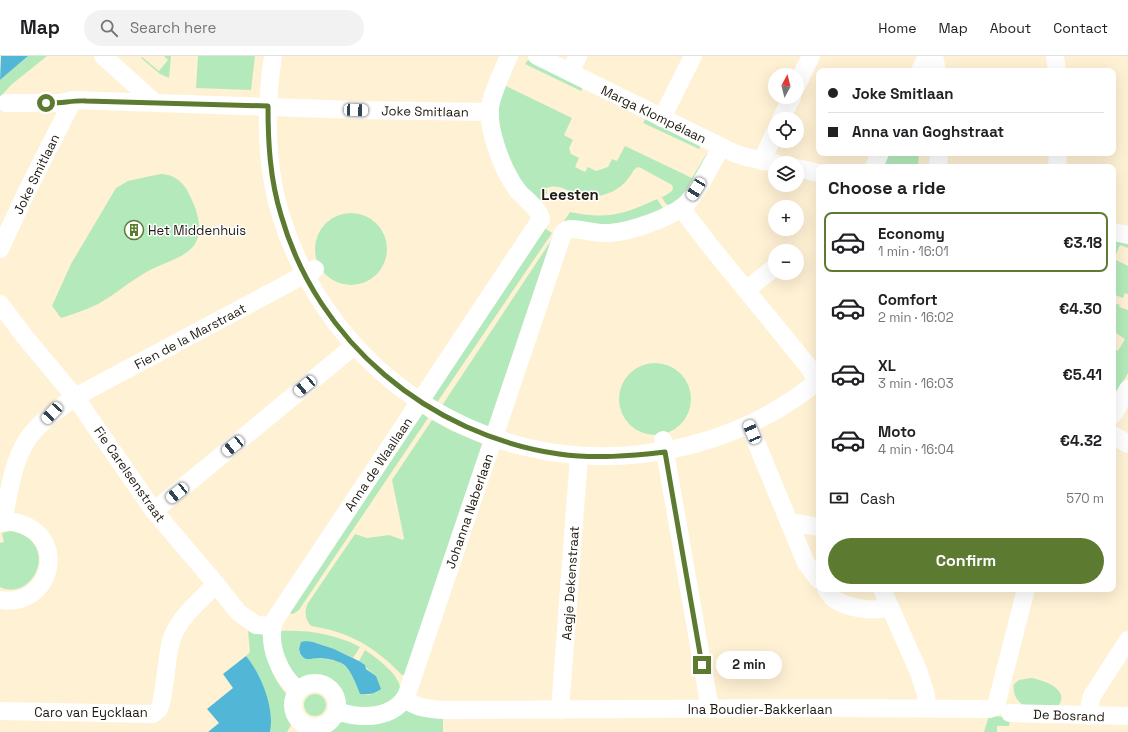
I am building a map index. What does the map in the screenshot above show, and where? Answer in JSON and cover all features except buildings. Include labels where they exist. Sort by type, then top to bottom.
[{"type":"street","points":[[103,56],[154,102]]},
{"type":"street","points":[[274,56],[268,106],[270,165],[275,194],[287,234],[310,272],[327,312],[354,346],[379,371],[419,402],[457,423],[494,438],[526,448],[579,456],[622,457],[664,446],[708,441],[749,425],[784,405],[816,383]]},
{"type":"street","points":[[490,112],[491,102],[509,56]]},
{"type":"street","name":"Marga Klompélaan","points":[[537,56],[721,147],[746,157],[768,162]]},
{"type":"street","points":[[570,72],[578,56]]},
{"type":"street","points":[[662,118],[693,56]]},
{"type":"street","points":[[804,70],[811,56]]},
{"type":"street","points":[[921,68],[927,56]]},
{"type":"street","points":[[934,56],[936,68]]},
{"type":"street","points":[[1055,56],[1057,68]]},
{"type":"street","name":"Joke Smitlaan","points":[[0,249],[72,100]]},
{"type":"street","name":"Joke Smitlaan","points":[[6,103],[59,104],[72,100],[440,112],[490,112]]},
{"type":"street","name":"Anna de Waallaan","points":[[273,626],[274,621],[541,219],[539,213],[518,191],[505,170],[495,144],[490,112]]},
{"type":"street","points":[[721,147],[690,199],[681,208],[808,366],[816,379]]},
{"type":"street","points":[[804,170],[816,172]]},
{"type":"street","name":"Johanna Naberlaan","points":[[405,699],[563,233],[570,229],[609,233],[633,229],[652,223],[681,208]]},
{"type":"street","points":[[1116,233],[1128,235]]},
{"type":"street","name":"Fien de la Marstraat","points":[[2,523],[12,477],[19,457],[29,437],[52,413],[75,397],[310,272]]},
{"type":"street","points":[[746,290],[768,273]]},
{"type":"street","name":"Fie Carelsenstraat","points":[[0,304],[25,337],[75,397],[154,511],[238,612],[256,625],[273,626]]},
{"type":"street","points":[[154,511],[354,346]]},
{"type":"street","points":[[1116,410],[1128,389]]},
{"type":"street","points":[[749,425],[806,563],[816,576]]},
{"type":"street","points":[[1116,437],[1128,444]]},
{"type":"street","points":[[664,446],[710,709]]},
{"type":"street","name":"Aagje Dekenstraat","points":[[560,710],[579,456]]},
{"type":"street","points":[[0,600],[15,601],[28,597],[41,586],[49,566],[48,551],[42,538],[30,528],[17,522],[2,523]]},
{"type":"street","points":[[790,522],[816,526]]},
{"type":"street","name":"Caro van Eycklaan","points":[[0,711],[152,714],[158,710],[162,700],[167,654],[172,638],[182,619],[216,584]]},
{"type":"street","points":[[828,592],[833,598],[851,607],[880,610],[890,607]]},
{"type":"street","points":[[883,592],[920,675],[926,695],[927,708]]},
{"type":"street","name":"Ina Boudier-Bakkerlaan","points":[[405,699],[417,707],[430,710],[990,709],[995,707],[997,702],[1025,592]]},
{"type":"street","points":[[273,626],[273,638],[279,666],[288,680],[298,690]]},
{"type":"street","points":[[1089,716],[1092,696],[1128,640]]},
{"type":"street","points":[[311,682],[319,683],[332,691],[336,698],[336,711],[332,719],[327,724],[320,727],[303,728],[293,710],[292,703],[298,690],[304,685],[311,682]]},
{"type":"street","points":[[336,711],[357,716],[376,716],[392,710],[405,699]]},
{"type":"street","name":"De Bosrand","points":[[1010,713],[1128,716]]},
{"type":"green space","points":[[28,56],[47,56],[11,85],[0,97],[0,80]]},
{"type":"green space","points":[[164,56],[171,56],[169,78],[160,74],[141,58],[142,57],[159,71],[168,60]]},
{"type":"green space","points":[[198,56],[255,56],[251,90],[196,88]]},
{"type":"green space","points":[[515,59],[517,60],[506,86],[572,118],[564,135],[573,140],[569,148],[571,154],[579,158],[575,167],[585,172],[588,167],[596,171],[608,167],[612,159],[617,161],[625,146],[692,178],[707,153],[711,155],[690,194],[672,206],[666,204],[661,196],[663,197],[672,191],[672,185],[638,167],[622,185],[610,193],[600,196],[589,196],[555,186],[546,188],[547,193],[539,202],[513,178],[493,105]]},
{"type":"green space","points":[[528,60],[583,87],[581,91],[525,64]]},
{"type":"green space","points":[[646,118],[701,145],[699,149],[643,123]]},
{"type":"green space","points":[[885,156],[919,156],[918,164],[881,164]]},
{"type":"green space","points":[[160,174],[171,176],[183,184],[191,198],[197,214],[199,225],[198,237],[193,247],[182,256],[155,267],[143,274],[98,304],[61,318],[52,306],[71,264],[116,188],[128,181]]},
{"type":"green space","points":[[657,199],[663,208],[633,225],[570,224],[491,430],[441,407],[570,212],[595,215],[615,214],[625,212]]},
{"type":"green space","points":[[351,213],[365,216],[377,223],[384,235],[387,249],[384,263],[377,275],[365,282],[351,285],[337,282],[325,275],[318,263],[315,249],[318,235],[325,223],[337,216]]},
{"type":"green space","points":[[543,227],[552,233],[436,404],[431,400]]},
{"type":"green space","points":[[1116,240],[1128,242],[1128,248],[1120,245],[1116,254]]},
{"type":"green space","points":[[1116,260],[1128,266],[1128,294],[1125,293],[1123,298],[1116,295]]},
{"type":"green space","points":[[1116,304],[1120,305],[1119,307],[1128,310],[1128,373],[1116,394],[1116,350],[1118,351],[1125,339],[1116,333]]},
{"type":"green space","points":[[655,363],[675,369],[685,379],[691,399],[685,419],[675,429],[655,435],[635,429],[625,419],[619,399],[625,379],[635,369]]},
{"type":"green space","points":[[420,412],[428,418],[299,610],[293,614],[288,613]]},
{"type":"green space","points":[[432,420],[450,430],[485,445],[405,675],[402,675],[382,656],[361,642],[338,632],[311,626],[306,618],[306,609],[308,603],[355,534],[367,538],[389,535],[403,540],[404,538],[392,480]]},
{"type":"green space","points":[[11,531],[27,537],[36,546],[39,557],[37,569],[32,579],[23,586],[12,590],[0,587],[0,543],[4,542],[2,533]]},
{"type":"green space","points":[[248,631],[264,635],[270,667],[287,695],[286,711],[287,718],[291,725],[287,732],[270,732],[271,723],[269,702],[266,692],[252,664],[246,656],[250,652]]},
{"type":"green space","points":[[281,631],[302,631],[322,634],[341,639],[360,647],[353,658],[330,648],[306,641],[299,649],[301,656],[308,658],[328,659],[346,666],[351,673],[360,694],[368,695],[378,692],[376,676],[359,661],[365,650],[386,666],[395,676],[400,688],[399,696],[371,710],[346,705],[337,686],[324,677],[315,676],[296,678],[281,653]]},
{"type":"green space","points":[[1031,678],[1043,681],[1059,691],[1061,700],[1058,706],[1028,707],[1022,705],[1017,700],[1014,694],[1014,684],[1019,680]]},
{"type":"green space","points":[[311,694],[319,694],[326,701],[326,709],[319,716],[311,716],[304,709],[304,701]]},
{"type":"green space","points":[[402,710],[443,715],[443,732],[330,732],[339,723],[344,721]]},
{"type":"green space","points":[[989,716],[1010,717],[1009,726],[997,726],[997,732],[984,732]]},
{"type":"water","points":[[1,56],[28,56],[0,80]]},
{"type":"water","points":[[306,641],[334,649],[359,661],[365,665],[366,669],[376,676],[381,689],[371,694],[360,694],[351,673],[343,664],[327,659],[308,659],[302,656],[299,649],[301,642]]},
{"type":"water","points":[[246,656],[257,672],[266,692],[269,702],[271,723],[270,732],[208,732],[219,723],[207,709],[233,688],[223,674]]},
{"type":"place","name":"Het Middenhuis","points":[[134,230]]},
{"type":"district","name":"Leesten","points":[[570,195]]},
{"type":"route","points":[[46,103],[59,104],[72,100],[268,106],[270,165],[275,194],[287,234],[305,276],[327,312],[354,346],[374,366],[419,402],[462,426],[526,448],[579,456],[622,457],[665,452],[702,665]]}]
